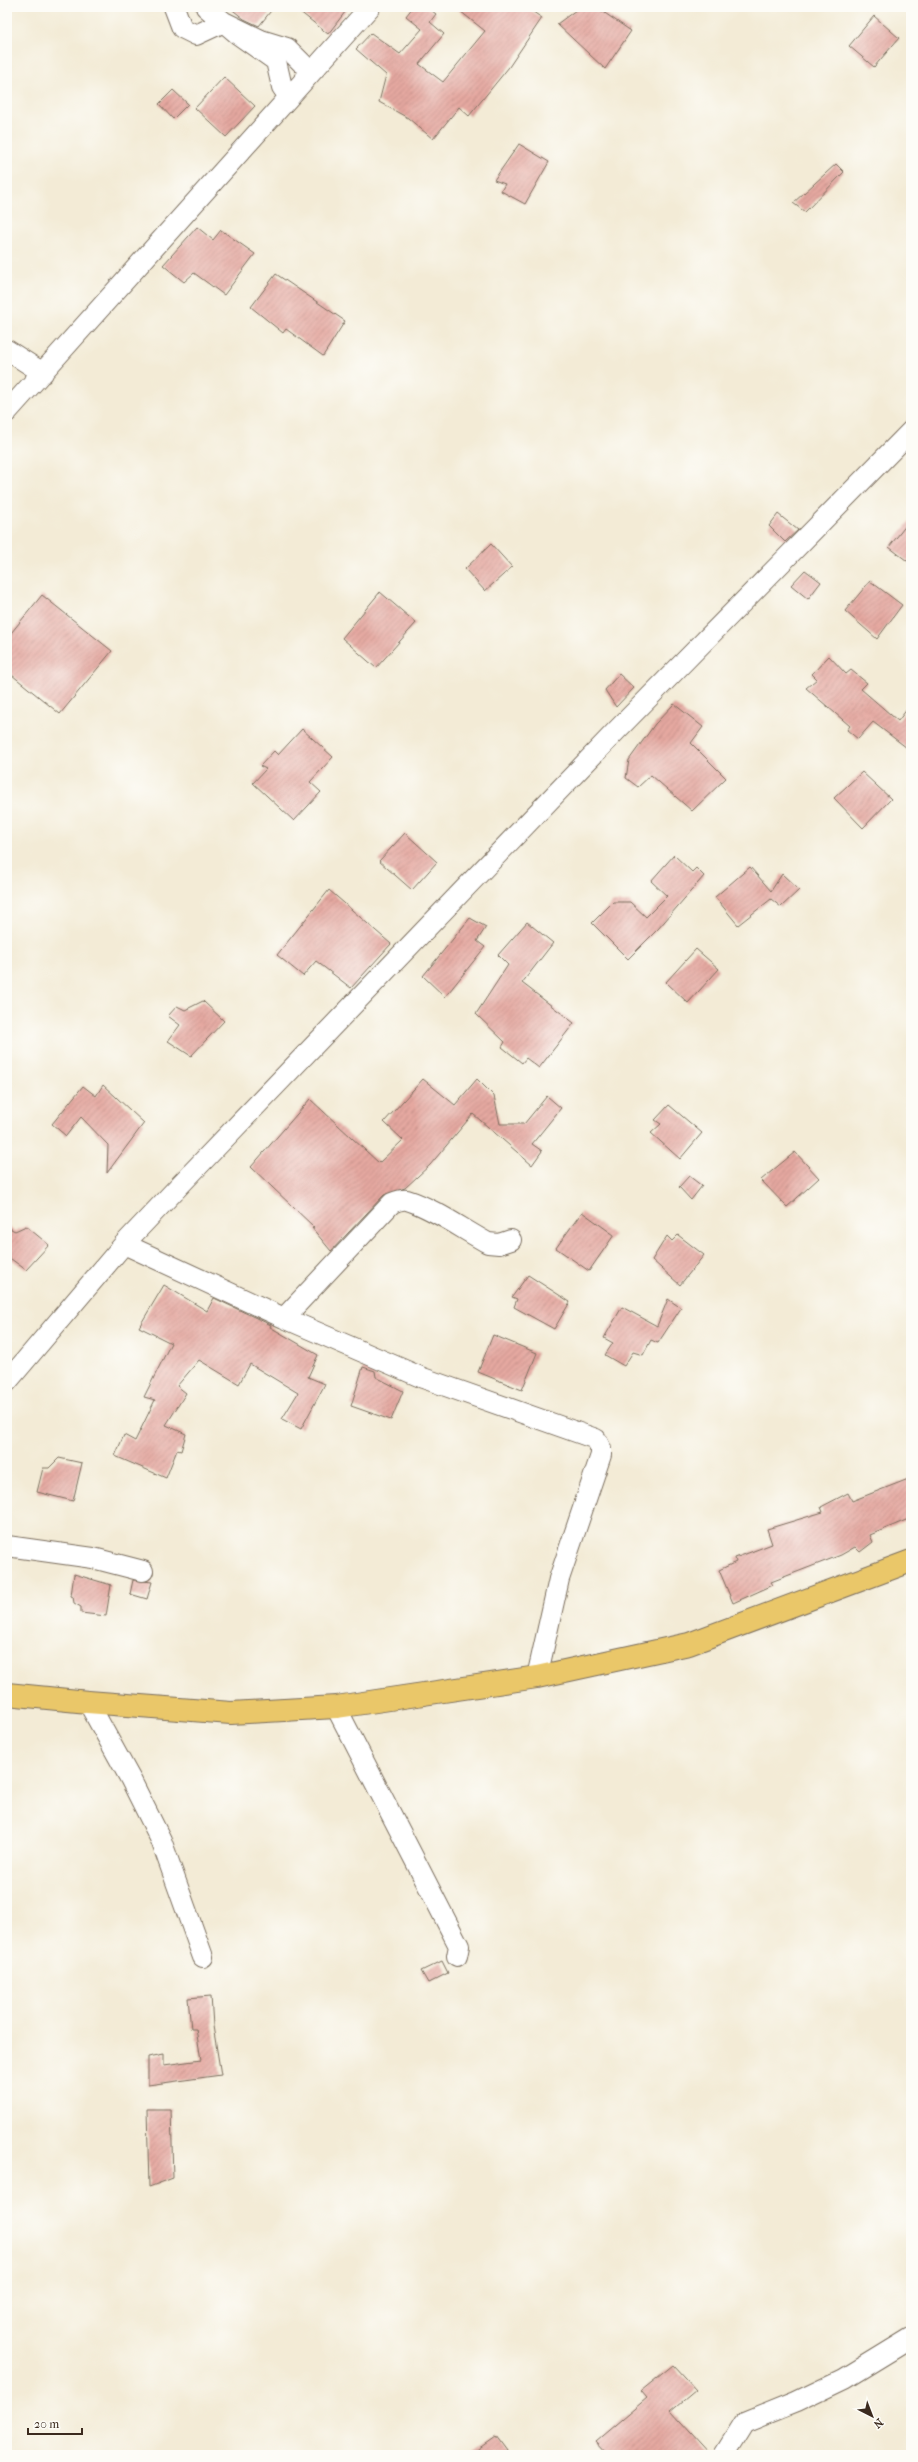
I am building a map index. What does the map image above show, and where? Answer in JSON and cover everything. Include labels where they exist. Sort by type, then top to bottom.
[{"type":"main road","points":[[7,1694],[231,1713],[336,1707],[537,1677],[689,1644],[911,1561]]},
{"type":"street","points":[[174,7],[182,28],[196,35],[224,22]]},
{"type":"street","points":[[206,7],[276,61],[282,87],[289,97]]},
{"type":"street","points":[[7,412],[370,7]]},
{"type":"street","points":[[224,22],[261,40],[286,48],[311,72]]},
{"type":"street","points":[[7,350],[43,373]]},
{"type":"street","points":[[7,1382],[124,1244],[617,730],[911,431]]},
{"type":"street","points":[[284,1318],[392,1203],[399,1200],[406,1200],[428,1210],[488,1243],[499,1244],[511,1240]]},
{"type":"street","points":[[124,1244],[284,1318],[423,1378],[592,1435],[599,1443],[601,1455],[560,1579],[537,1677]]},
{"type":"street","points":[[7,1546],[93,1558],[143,1571]]},
{"type":"street","points":[[88,1702],[131,1780],[161,1840],[203,1957]]},
{"type":"street","points":[[336,1707],[459,1946],[457,1956]]},
{"type":"street","points":[[724,2455],[744,2423],[796,2402],[844,2378],[911,2338]]},
{"type":"building","points":[[229,7],[274,7],[259,26],[244,19]]},
{"type":"building","points":[[294,7],[349,7],[328,34]]},
{"type":"building","points":[[413,7],[427,7],[436,14],[430,22],[444,34],[419,64],[443,82],[485,31],[455,7],[526,7],[542,18],[509,67],[469,116],[459,107],[433,139],[408,118],[379,102],[386,75],[356,49],[371,33],[400,54],[422,29],[406,16]]},
{"type":"building","points":[[580,7],[596,7],[631,31],[605,69],[557,24]]},
{"type":"building","points":[[874,16],[899,38],[874,67],[849,46]]},
{"type":"building","points":[[224,77],[255,106],[226,137],[195,108]]},
{"type":"building","points":[[173,90],[188,104],[173,119],[159,104]]},
{"type":"building","points":[[519,144],[549,162],[525,204],[501,191],[505,184],[494,180]]},
{"type":"building","points":[[836,164],[844,172],[805,212],[793,203]]},
{"type":"building","points":[[197,227],[213,240],[221,230],[255,254],[224,295],[194,273],[184,282],[163,265]]},
{"type":"building","points":[[276,274],[345,321],[323,356],[286,329],[283,333],[251,307]]},
{"type":"building","points":[[778,514],[798,530],[785,542],[769,526]]},
{"type":"building","points":[[911,519],[911,564],[889,547]]},
{"type":"building","points":[[491,544],[512,567],[485,591],[465,569]]},
{"type":"building","points":[[805,570],[821,582],[808,599],[791,585]]},
{"type":"building","points":[[870,581],[902,605],[877,639],[845,611]]},
{"type":"building","points":[[380,592],[416,623],[376,668],[342,638]]},
{"type":"building","points":[[42,595],[112,651],[60,714],[7,671],[7,638]]},
{"type":"building","points":[[829,656],[846,674],[851,670],[867,683],[861,689],[898,721],[911,704],[911,751],[873,722],[858,739],[847,730],[850,726],[806,688],[817,679],[812,674]]},
{"type":"building","points":[[619,674],[634,688],[616,707],[605,690]]},
{"type":"building","points":[[674,704],[703,727],[691,743],[726,778],[692,811],[651,775],[638,787],[626,778],[629,760],[655,724]]},
{"type":"building","points":[[302,729],[333,757],[310,782],[321,792],[294,821],[253,783],[266,769],[260,766],[274,751],[278,755]]},
{"type":"building","points":[[862,772],[891,799],[863,828],[834,798]]},
{"type":"building","points":[[405,833],[437,862],[412,890],[379,861]]},
{"type":"building","points":[[674,855],[692,872],[696,868],[704,876],[658,929],[628,959],[592,923],[613,902],[630,902],[646,917],[667,896],[651,881]]},
{"type":"building","points":[[750,867],[771,891],[782,874],[799,890],[781,907],[771,899],[738,925],[715,897]]},
{"type":"building","points":[[329,890],[391,944],[351,988],[316,961],[303,976],[277,955]]},
{"type":"building","points":[[470,918],[486,927],[477,941],[485,947],[445,997],[423,976]]},
{"type":"building","points":[[527,922],[553,943],[522,983],[574,1023],[539,1068],[526,1058],[522,1063],[502,1047],[505,1042],[476,1014],[508,965],[498,955]]},
{"type":"building","points":[[696,949],[719,969],[688,1003],[666,982]]},
{"type":"building","points":[[203,1001],[224,1021],[191,1056],[168,1041],[180,1025],[168,1016],[177,1006],[185,1010]]},
{"type":"building","points":[[423,1079],[455,1105],[477,1079],[494,1096],[500,1124],[524,1124],[547,1096],[561,1108],[532,1144],[542,1151],[532,1165],[473,1114],[430,1165],[405,1188],[384,1195],[331,1251],[312,1228],[314,1227],[251,1167],[310,1099],[379,1163],[403,1140],[384,1122]]},
{"type":"building","points":[[103,1085],[144,1123],[107,1173],[108,1145],[81,1117],[66,1136],[52,1124],[83,1086],[96,1096]]},
{"type":"building","points":[[669,1105],[702,1133],[680,1159],[651,1133],[661,1124],[655,1120]]},
{"type":"building","points":[[795,1152],[819,1178],[787,1207],[761,1180]]},
{"type":"building","points":[[689,1176],[702,1186],[691,1200],[679,1187]]},
{"type":"building","points":[[582,1212],[614,1235],[589,1271],[556,1248]]},
{"type":"building","points":[[26,1226],[49,1245],[26,1270],[7,1256],[7,1227],[15,1231]]},
{"type":"building","points":[[678,1235],[704,1255],[680,1285],[652,1260],[667,1236],[672,1241]]},
{"type":"building","points":[[528,1275],[570,1302],[554,1329],[514,1307],[517,1299],[512,1297]]},
{"type":"building","points":[[164,1285],[207,1311],[214,1298],[271,1325],[270,1327],[318,1355],[308,1377],[325,1384],[301,1429],[282,1419],[298,1393],[250,1364],[239,1384],[199,1360],[177,1386],[186,1393],[166,1425],[186,1434],[181,1451],[177,1450],[166,1478],[115,1456],[124,1435],[135,1441],[155,1400],[144,1397],[171,1343],[139,1327]]},
{"type":"building","points":[[668,1299],[681,1308],[658,1343],[651,1340],[643,1355],[633,1352],[624,1366],[605,1355],[613,1343],[604,1338],[622,1307],[657,1326]]},
{"type":"building","points":[[493,1335],[537,1353],[522,1390],[478,1372]]},
{"type":"building","points":[[363,1367],[375,1371],[376,1377],[403,1391],[391,1420],[351,1406]]},
{"type":"building","points":[[59,1458],[82,1463],[73,1501],[37,1492],[43,1468],[49,1468]]},
{"type":"building","points":[[911,1478],[911,1518],[870,1535],[873,1542],[860,1552],[855,1547],[841,1555],[771,1582],[773,1585],[733,1603],[719,1570],[736,1562],[735,1558],[772,1544],[767,1529],[823,1512],[821,1507],[848,1493],[852,1501]]},
{"type":"building","points":[[74,1574],[111,1585],[106,1616],[81,1613],[81,1607],[74,1603],[73,1597],[71,1596]]},
{"type":"building","points":[[133,1580],[152,1582],[147,1599],[130,1594]]},
{"type":"building","points":[[442,1961],[448,1973],[428,1983],[421,1971]]},
{"type":"building","points":[[211,1996],[213,2026],[221,2075],[148,2085],[148,2057],[164,2054],[164,2065],[201,2060],[196,2029],[191,2029],[188,1998]]},
{"type":"building","points":[[147,2109],[171,2109],[173,2178],[149,2187]]},
{"type":"building","points":[[673,2365],[696,2390],[671,2411],[711,2455],[609,2455],[596,2441],[647,2398],[641,2391]]},
{"type":"building","points":[[496,2436],[510,2455],[469,2455]]}]
